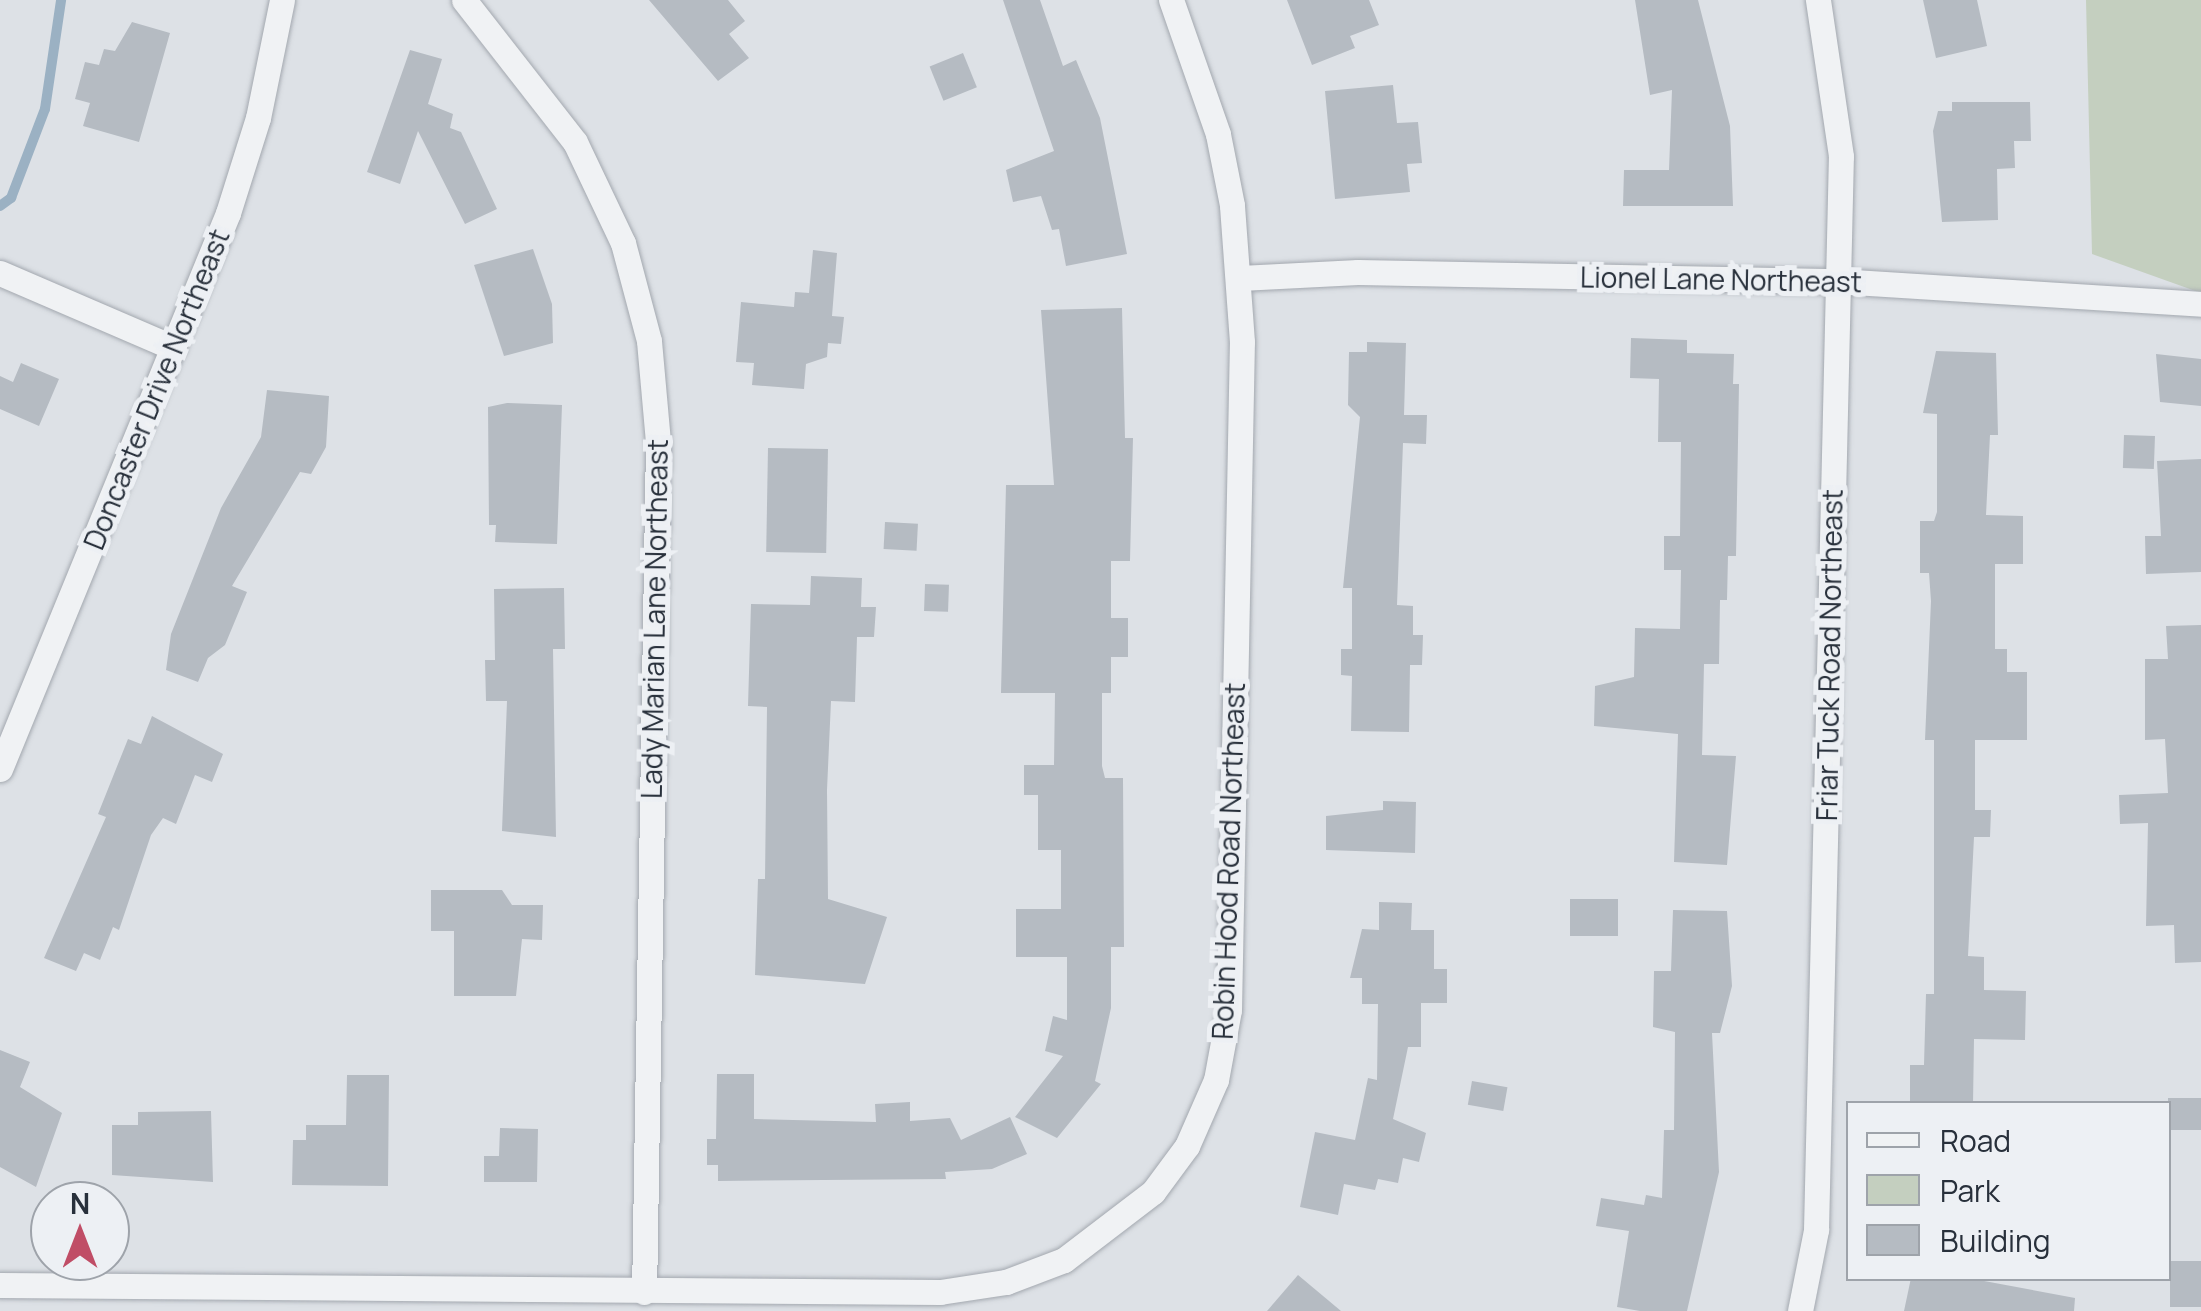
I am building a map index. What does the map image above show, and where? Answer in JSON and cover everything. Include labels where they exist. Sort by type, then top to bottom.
[{"type":"street","name":"Doncaster Drive Northeast","points":[[0,768],[174,348],[251,148],[282,0]]},
{"type":"street","name":"Lady Marian Lane Northeast","points":[[464,0],[576,142],[623,243],[650,341],[658,442],[644,1292]]},
{"type":"street","name":"Robin Hood Road Northeast","points":[[0,1285],[940,1292],[1006,1282],[1112,1230],[1187,1146],[1216,1080],[1229,1010],[1240,278],[1218,134],[1171,0]]},
{"type":"street","name":"Friar Tuck Road Northeast","points":[[1800,1311],[1816,1230],[1838,281],[1837,94],[1818,0]]},
{"type":"street","name":"Lionel Lane Northeast","points":[[1240,278],[1358,272],[1838,281],[2201,304]]},
{"type":"street","points":[[0,273],[174,348]]},
{"type":"green space","points":[[2086,0],[2201,0],[2201,293],[2092,254]]},
{"type":"building","points":[[649,0],[728,0],[745,21],[729,34],[749,58],[718,81]]},
{"type":"building","points":[[1003,0],[1040,0],[1063,66],[1076,60],[1100,118],[1127,254],[1066,266],[1059,229],[1052,230],[1041,196],[1013,202],[1006,170],[1054,151]]},
{"type":"building","points":[[1287,0],[1369,0],[1379,25],[1350,36],[1355,48],[1312,65]]},
{"type":"building","points":[[1635,0],[1698,0],[1730,126],[1733,206],[1623,206],[1624,170],[1669,170],[1672,90],[1650,95]]},
{"type":"building","points":[[1923,0],[1977,0],[1987,46],[1936,58]]},
{"type":"building","points":[[132,22],[170,33],[139,142],[83,126],[90,103],[75,99],[85,62],[99,65],[104,49],[115,51]]},
{"type":"building","points":[[410,50],[442,59],[428,104],[453,114],[450,128],[461,132],[497,209],[465,224],[418,131],[400,184],[367,172]]},
{"type":"building","points":[[963,53],[977,87],[943,101],[930,66]]},
{"type":"building","points":[[1393,85],[1397,123],[1418,122],[1422,163],[1407,164],[1410,192],[1335,199],[1325,91]]},
{"type":"building","points":[[1952,102],[2030,102],[2031,141],[2014,141],[2015,168],[1997,169],[1998,220],[1942,222],[1933,131],[1938,111],[1952,111]]},
{"type":"building","points":[[533,249],[552,304],[553,343],[504,356],[474,265]]},
{"type":"building","points":[[813,250],[837,253],[832,316],[844,317],[841,344],[828,343],[827,357],[806,364],[804,389],[752,385],[754,363],[736,362],[741,302],[794,307],[795,292],[809,293]]},
{"type":"building","points":[[1122,308],[1125,438],[1133,438],[1130,561],[1111,561],[1111,618],[1128,618],[1128,657],[1111,657],[1111,693],[1102,693],[1102,766],[1105,778],[1123,778],[1124,947],[1111,947],[1111,1008],[1095,1081],[1101,1084],[1057,1138],[1015,1117],[1063,1056],[1045,1051],[1053,1016],[1067,1020],[1067,957],[1016,957],[1016,909],[1061,909],[1061,850],[1038,850],[1038,795],[1024,795],[1024,765],[1054,765],[1055,693],[1001,693],[1006,485],[1054,485],[1041,310]]},
{"type":"building","points":[[1631,338],[1687,340],[1687,353],[1734,354],[1733,384],[1739,384],[1736,556],[1728,556],[1727,600],[1720,600],[1719,664],[1704,664],[1702,755],[1736,756],[1727,865],[1674,862],[1678,734],[1594,726],[1595,686],[1634,677],[1635,628],[1680,629],[1681,570],[1664,570],[1664,536],[1680,536],[1681,442],[1658,442],[1659,379],[1630,378]]},
{"type":"building","points":[[1367,342],[1406,343],[1404,415],[1427,415],[1426,444],[1403,443],[1397,605],[1413,606],[1413,635],[1423,635],[1422,665],[1410,665],[1409,732],[1351,731],[1352,676],[1341,675],[1341,649],[1352,649],[1352,588],[1343,588],[1360,417],[1348,405],[1349,352],[1367,352]]},
{"type":"building","points":[[1936,351],[1996,353],[1998,435],[1990,435],[1986,515],[2023,516],[2023,564],[1995,564],[1995,649],[2007,649],[2007,672],[2027,672],[2027,740],[1975,740],[1975,810],[1991,810],[1990,837],[1974,837],[1968,956],[1984,957],[1984,990],[2026,991],[2025,1040],[1974,1039],[1973,1101],[1910,1101],[1910,1065],[1924,1065],[1926,994],[1934,994],[1934,740],[1925,740],[1931,601],[1929,573],[1920,573],[1920,521],[1934,521],[1937,512],[1937,414],[1923,413]]},
{"type":"building","points":[[2156,354],[2201,359],[2201,406],[2160,402]]},
{"type":"building","points":[[21,363],[59,379],[39,426],[0,409],[0,376],[13,382]]},
{"type":"building","points":[[267,390],[329,396],[326,447],[311,474],[300,472],[232,586],[247,592],[225,645],[208,658],[198,682],[166,670],[171,634],[221,508],[261,437]]},
{"type":"building","points":[[507,403],[562,405],[557,544],[495,542],[496,525],[489,525],[488,407]]},
{"type":"building","points":[[2124,435],[2155,436],[2154,469],[2123,468]]},
{"type":"building","points":[[768,448],[828,449],[826,553],[766,552]]},
{"type":"building","points":[[2201,459],[2201,572],[2146,574],[2145,536],[2161,536],[2157,461]]},
{"type":"building","points":[[885,522],[918,524],[917,551],[884,549]]},
{"type":"building","points":[[811,576],[862,578],[861,607],[876,607],[874,637],[857,637],[855,702],[831,701],[827,790],[828,899],[887,917],[865,984],[755,975],[758,879],[765,879],[767,707],[748,706],[751,604],[810,605]]},
{"type":"building","points":[[925,584],[949,585],[948,612],[924,611]]},
{"type":"building","points":[[564,588],[565,649],[553,649],[556,837],[502,831],[507,701],[486,701],[485,660],[495,660],[494,589]]},
{"type":"building","points":[[2201,625],[2201,962],[2175,963],[2174,925],[2146,926],[2148,823],[2120,824],[2119,795],[2168,793],[2165,739],[2145,740],[2145,659],[2168,659],[2166,626]]},
{"type":"building","points":[[152,716],[223,754],[212,782],[195,775],[176,824],[163,818],[151,835],[119,930],[113,927],[100,960],[84,953],[76,971],[44,958],[106,817],[98,814],[128,739],[141,744]]},
{"type":"building","points":[[1383,801],[1416,802],[1415,853],[1326,850],[1326,816],[1383,810]]},
{"type":"building","points":[[431,890],[502,890],[512,905],[543,905],[542,940],[522,939],[516,996],[454,996],[454,931],[431,931]]},
{"type":"building","points":[[1570,899],[1618,899],[1618,936],[1570,936]]},
{"type":"building","points":[[1379,902],[1412,903],[1411,930],[1434,930],[1434,969],[1447,969],[1447,1003],[1421,1003],[1421,1047],[1408,1047],[1393,1119],[1426,1133],[1419,1162],[1403,1158],[1398,1183],[1378,1179],[1375,1190],[1344,1184],[1338,1215],[1300,1207],[1315,1132],[1355,1140],[1368,1078],[1377,1080],[1378,1004],[1362,1004],[1362,978],[1350,978],[1362,929],[1379,930]]},
{"type":"building","points":[[1673,910],[1727,911],[1732,986],[1720,1033],[1712,1033],[1719,1172],[1687,1311],[1640,1311],[1617,1307],[1629,1231],[1596,1226],[1601,1198],[1644,1205],[1646,1195],[1662,1198],[1664,1130],[1674,1130],[1675,1032],[1653,1027],[1654,971],[1671,971]]},
{"type":"building","points":[[0,1050],[30,1062],[20,1087],[62,1113],[38,1181],[30,1184],[0,1167]]},
{"type":"building","points":[[717,1074],[754,1074],[754,1119],[876,1122],[875,1104],[910,1102],[910,1121],[950,1118],[961,1140],[1010,1117],[1027,1154],[992,1169],[945,1172],[946,1179],[718,1181],[718,1165],[707,1165],[707,1139],[716,1139]]},
{"type":"building","points":[[347,1075],[389,1075],[388,1186],[292,1185],[293,1140],[306,1140],[306,1125],[346,1125]]},
{"type":"building","points":[[1472,1081],[1507,1087],[1503,1111],[1468,1105]]},
{"type":"building","points":[[2168,1098],[2201,1098],[2201,1130],[2171,1130]]},
{"type":"building","points":[[211,1111],[213,1182],[112,1175],[112,1125],[138,1125],[138,1112]]},
{"type":"building","points":[[500,1128],[538,1129],[537,1182],[484,1182],[484,1156],[499,1156]]},
{"type":"building","points":[[2171,1261],[2201,1261],[2201,1307],[2170,1307]]},
{"type":"building","points":[[1298,1275],[1341,1311],[1267,1311]]},
{"type":"building","points":[[1910,1281],[1984,1281],[2075,1298],[2074,1311],[1904,1311]]},
{"type":"waterway","points":[[0,206],[11,198],[45,109],[61,0]]}]
